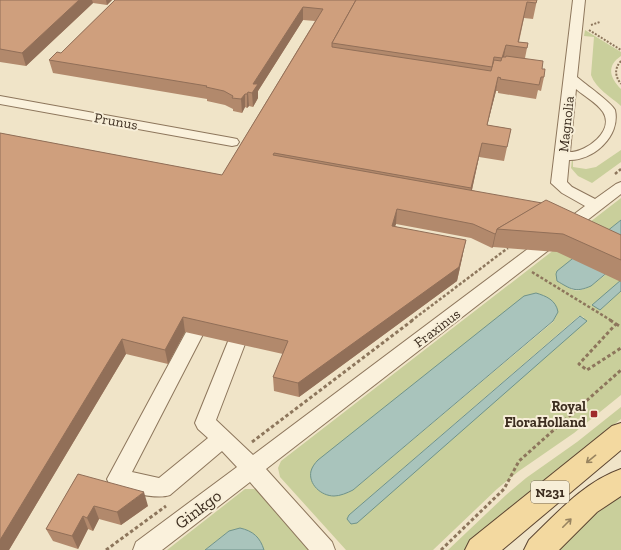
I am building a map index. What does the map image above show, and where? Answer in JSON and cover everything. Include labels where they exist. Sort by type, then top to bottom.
[{"type":"main road","name":"N231","points":[[480,550],[621,434]]},
{"type":"main road","name":"N231","points":[[540,550],[587,503],[621,481]]},
{"type":"street","name":"Magnolia","points":[[579,0],[559,183],[595,205]]},
{"type":"street","points":[[563,156],[581,155],[590,150],[605,139],[609,133],[612,123],[612,114],[608,109],[571,79]]},
{"type":"street","name":"Prunus","points":[[0,100],[232,142]]},
{"type":"street","name":"Fraxinus","points":[[244,460],[519,264],[595,205],[621,187]]},
{"type":"street","points":[[212,301],[118,479],[162,488],[222,439]]},
{"type":"street","points":[[199,326],[219,321]]},
{"type":"street","points":[[236,344],[205,423],[244,460],[324,550]]},
{"type":"street","name":"Ginkgo","points":[[144,550],[244,460]]},
{"type":"path","points":[[577,23],[621,50]]},
{"type":"path","points":[[621,61],[615,68],[615,73],[621,84]]},
{"type":"path","points":[[244,460],[508,248]]},
{"type":"path","points":[[501,253],[621,327]]},
{"type":"path","points":[[616,324],[579,364],[587,370],[621,348]]},
{"type":"path","points":[[440,550],[504,489],[519,461],[621,370]]},
{"type":"path","points":[[106,550],[168,504]]},
{"type":"green space","points":[[585,30],[621,52],[621,56],[613,64],[611,72],[614,81],[621,89],[621,106],[593,80],[591,75],[594,37],[584,36]]},
{"type":"green space","points":[[621,150],[621,162],[592,183],[578,176],[571,168],[572,159],[573,167],[586,169],[596,167]]},
{"type":"green space","points":[[621,198],[621,220],[556,274],[571,289],[583,289],[598,281],[621,261],[621,280],[600,310],[621,291],[621,395],[574,433],[519,471],[497,489],[433,550],[346,550],[280,477],[278,468],[281,461]],"holes":[[[558,312],[553,322],[353,490],[335,496],[323,493]],[[579,316],[584,317],[349,515]]]},
{"type":"green space","points":[[621,407],[621,419],[519,502],[466,550],[448,550],[526,478],[577,442]]},
{"type":"green space","points":[[245,489],[254,489],[258,491],[310,550],[264,550],[229,531],[205,550],[167,550]]},
{"type":"green space","points":[[621,496],[621,550],[558,550],[597,513]]},
{"type":"water","points":[[621,220],[621,261],[591,286],[586,288],[577,290],[557,281],[557,271]]},
{"type":"water","points":[[621,280],[621,291],[600,310],[592,305]]},
{"type":"water","points":[[536,293],[547,297],[555,304],[558,312],[553,321],[353,490],[334,496],[324,494],[316,488],[312,480],[311,471],[318,460],[524,296]]},
{"type":"water","points":[[580,316],[587,321],[357,523],[351,524],[347,519],[349,515]]},
{"type":"water","points":[[240,528],[255,535],[264,550],[205,550],[229,531]]},
{"type":"building","points":[[0,0],[79,0],[22,53],[0,49]]},
{"type":"building","points":[[115,0],[356,0],[332,43],[332,47],[491,71],[494,60],[501,61],[502,57],[506,56],[543,61],[542,69],[545,69],[544,77],[541,77],[539,85],[500,79],[501,78],[498,77],[487,125],[511,129],[507,147],[482,143],[471,188],[274,153],[273,155],[542,203],[497,229],[495,234],[473,224],[397,209],[392,226],[466,240],[459,267],[298,383],[273,377],[288,341],[183,317],[165,350],[122,339],[0,540],[0,133],[222,175],[323,9],[303,7],[253,84],[258,84],[252,93],[248,92],[241,99],[232,98],[233,96],[224,91],[206,87],[207,86],[49,60],[57,52],[61,53]]},
{"type":"building","points":[[356,0],[537,0],[536,3],[527,2],[518,42],[528,43],[527,48],[506,45],[502,58],[494,57],[492,67],[332,43]]},
{"type":"building","points":[[546,200],[621,235],[621,260],[563,234],[497,229]]},
{"type":"building","points":[[78,474],[144,492],[117,512],[94,506],[87,518],[83,516],[72,536],[46,529]]},
{"type":"place","name":"Royal FloraHolland","points":[[594,414]]}]
